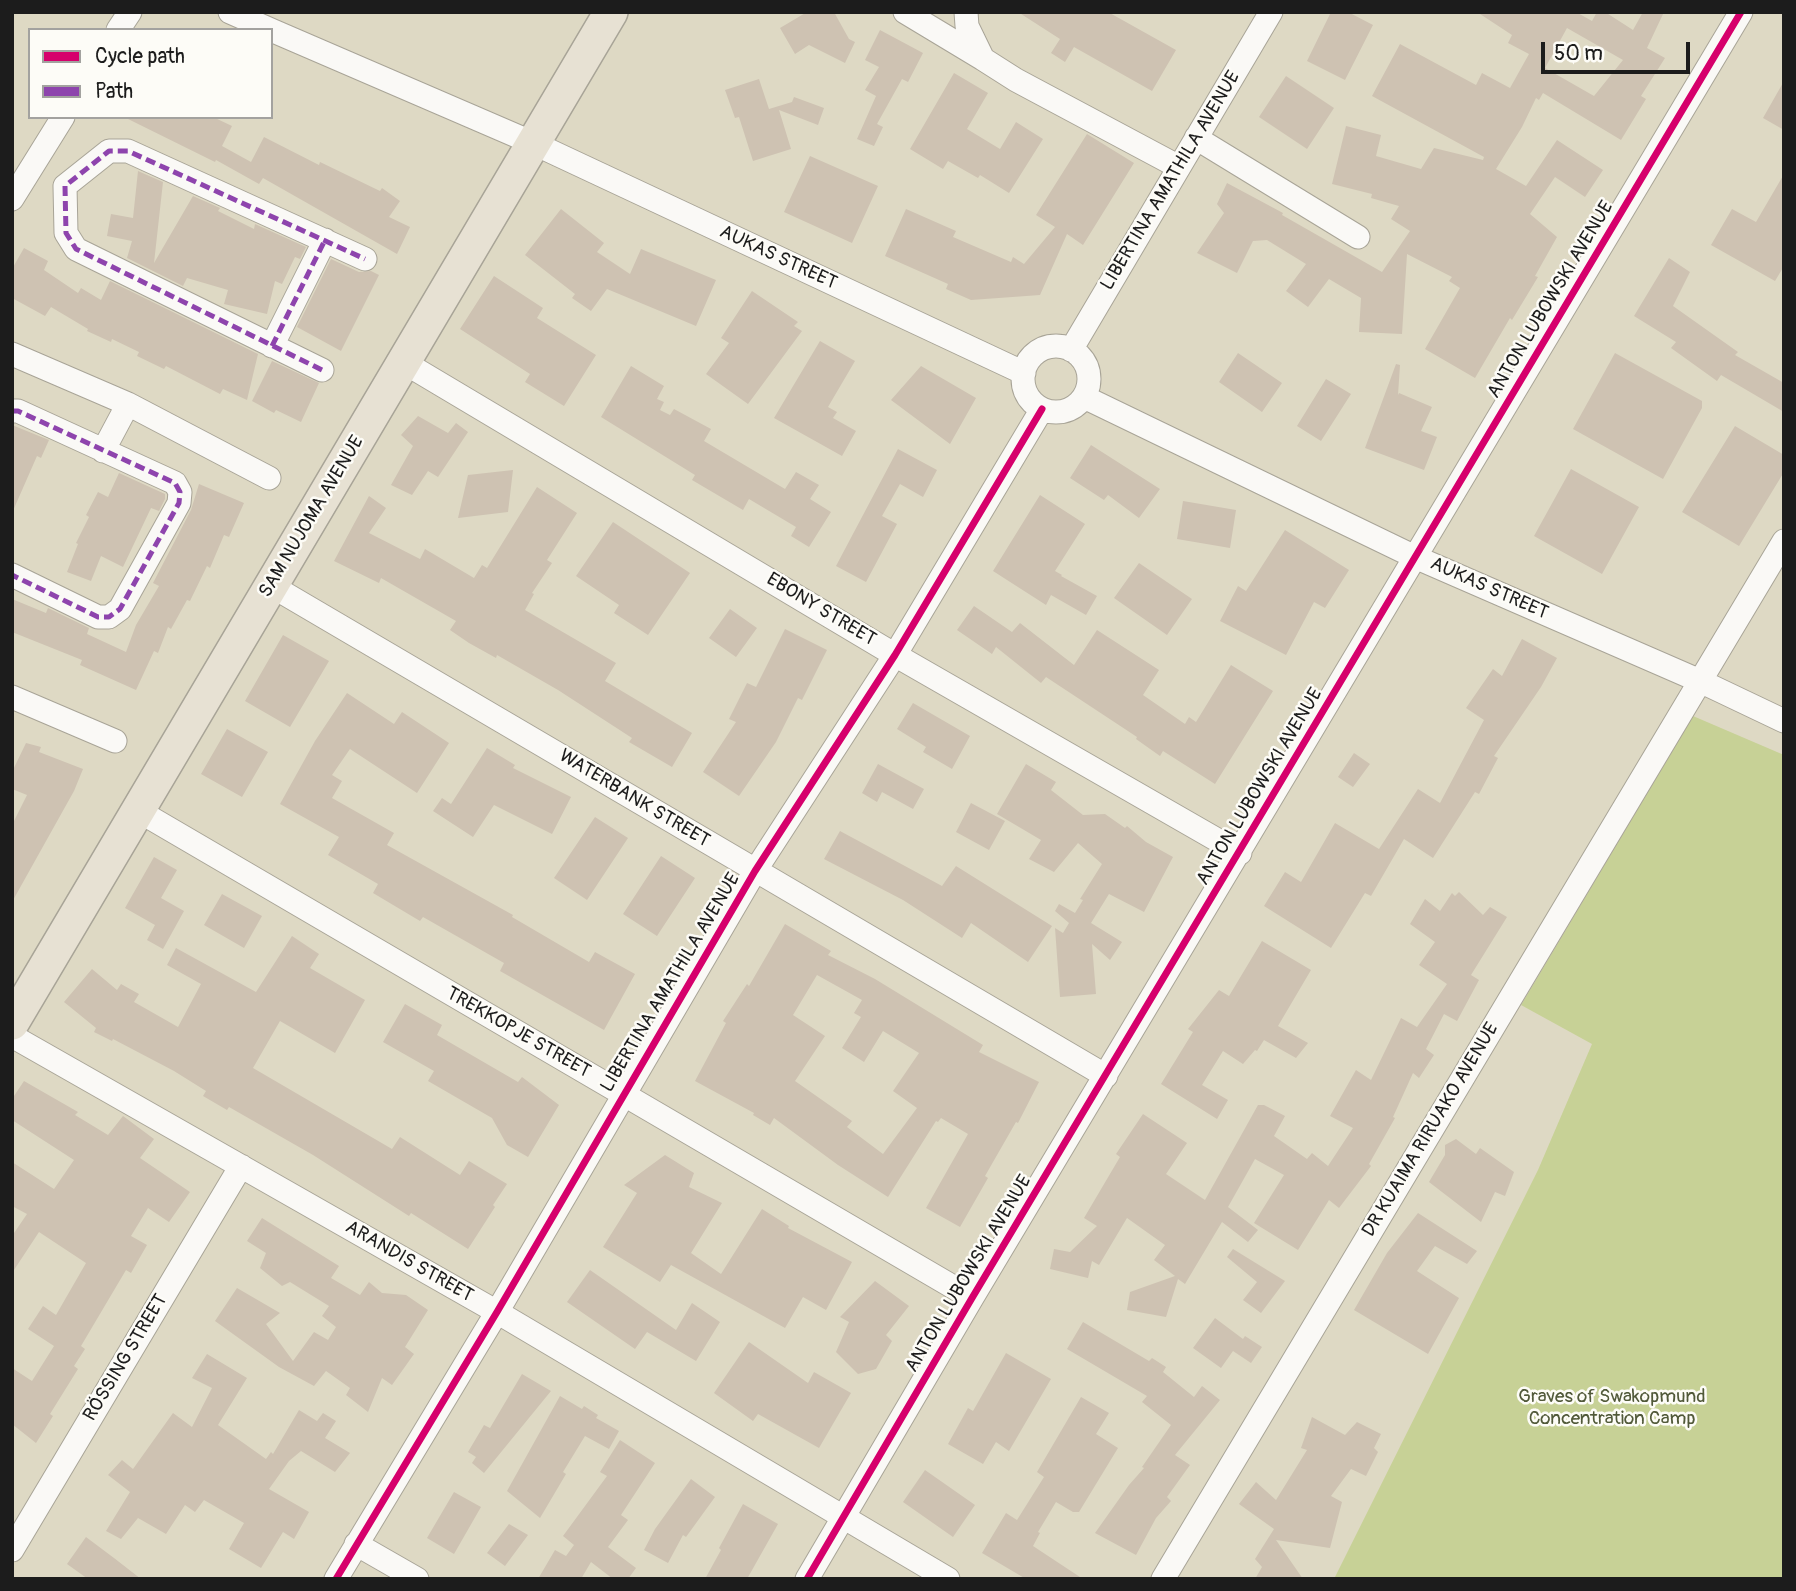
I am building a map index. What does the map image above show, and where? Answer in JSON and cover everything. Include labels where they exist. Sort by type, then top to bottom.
[{"type":"highway","name":"SAM NUJOMA AVENUE","points":[[12,1023],[611,12]]},
{"type":"street","points":[[119,28],[130,12]]},
{"type":"street","name":"AUKAS STREET","points":[[230,12],[266,28]]},
{"type":"street","points":[[905,12],[1016,80],[1179,167]]},
{"type":"street","points":[[966,12],[967,26],[983,59]]},
{"type":"street","name":"LIBERTINA AMATHILA AVENUE","points":[[1071,350],[1271,12]]},
{"type":"street","name":"ANTON LUBOWSKI AVENUE","points":[[807,1579],[972,1298],[1741,12]]},
{"type":"street","name":"AUKAS STREET","points":[[273,31],[533,143],[1024,373]]},
{"type":"street","points":[[12,200],[62,119]]},
{"type":"street","points":[[1196,138],[1359,237]]},
{"type":"street","points":[[65,186],[109,151],[128,151],[365,259]]},
{"type":"street","points":[[30,170],[65,186]]},
{"type":"street","points":[[65,186],[66,233],[76,250],[322,370]]},
{"type":"street","points":[[272,346],[325,240]]},
{"type":"street","points":[[1061,347],[1080,356],[1086,366],[1088,387],[1077,405],[1067,410],[1057,412],[1042,409],[1029,398],[1025,389],[1024,373],[1031,358],[1040,351],[1061,347]]},
{"type":"street","points":[[12,354],[128,404],[269,478]]},
{"type":"street","name":"EBONY STREET","points":[[405,363],[895,654],[1240,853]]},
{"type":"street","name":"AUKAS STREET","points":[[1084,397],[1415,557],[1784,720]]},
{"type":"street","points":[[103,451],[128,404]]},
{"type":"street","name":"LIBERTINA AMATHILA AVENUE","points":[[336,1579],[497,1312],[755,871],[895,654],[1042,409]]},
{"type":"street","points":[[12,411],[18,411],[175,483],[180,492],[179,503],[120,609],[109,617],[98,617],[12,575]]},
{"type":"street","name":"DR KUAIMA RIRUAKO AVENUE","points":[[1163,1579],[1784,541]]},
{"type":"street","name":"WATERBANK STREET","points":[[271,585],[1106,1076]]},
{"type":"street","points":[[12,697],[115,741]]},
{"type":"street","name":"TREKKOPJE STREET","points":[[137,810],[972,1298]]},
{"type":"street","name":"ARANDIS STREET","points":[[12,1036],[497,1312],[948,1579]]},
{"type":"street","name":"RÖSSING STREET","points":[[12,1549],[241,1167]]},
{"type":"street","points":[[356,1544],[417,1579]]},
{"type":"green space","name":"Graves of Swakopmund Concentration Camp","points":[[1693,716],[1784,755],[1784,1579],[1334,1579],[1538,1170],[1592,1044],[1521,1005]]},
{"type":"building","points":[[807,12],[834,12],[849,39],[855,42],[845,63],[809,45],[795,54],[780,28]]},
{"type":"building","points":[[1018,12],[1108,12],[1176,50],[1152,91],[1074,47],[1065,62],[1051,53],[1060,39]]},
{"type":"building","points":[[1331,12],[1348,12],[1373,25],[1345,80],[1307,61]]},
{"type":"building","points":[[1477,12],[1576,12],[1592,21],[1597,12],[1605,12],[1633,30],[1643,12],[1664,12],[1647,48],[1665,58],[1641,96],[1646,99],[1621,140],[1543,93],[1539,100],[1536,98],[1496,169],[1526,186],[1557,140],[1603,170],[1585,197],[1555,177],[1530,214],[1557,237],[1535,276],[1538,277],[1475,378],[1425,349],[1460,288],[1449,281],[1452,277],[1407,254],[1402,334],[1359,332],[1361,298],[1329,279],[1308,307],[1286,291],[1306,264],[1267,240],[1253,241],[1237,273],[1197,253],[1224,213],[1217,204],[1227,183],[1382,272],[1410,231],[1391,219],[1399,206],[1371,198],[1372,194],[1332,184],[1346,126],[1381,135],[1376,156],[1421,169],[1434,148],[1483,160],[1484,157],[1372,96],[1400,44],[1476,85],[1482,73],[1510,88],[1529,54],[1508,43],[1512,35]],"holes":[[[1567,28],[1623,60],[1594,96],[1545,68]]]},
{"type":"building","points":[[880,30],[923,53],[908,82],[902,79],[877,124],[883,127],[874,146],[857,139],[876,96],[865,90],[879,67],[865,60]]},
{"type":"building","points":[[954,73],[988,93],[967,129],[1000,149],[1016,122],[1043,139],[1009,193],[980,175],[978,178],[948,161],[943,169],[910,149]]},
{"type":"building","points":[[1286,76],[1334,108],[1307,149],[1259,117]]},
{"type":"building","points":[[759,79],[769,109],[792,102],[794,97],[824,108],[818,125],[779,110],[791,149],[753,161],[739,117],[735,118],[725,90]]},
{"type":"building","points":[[1784,81],[1784,130],[1763,118]]},
{"type":"building","points":[[128,119],[217,119],[232,126],[222,146],[251,162],[264,137],[319,165],[320,162],[380,191],[382,188],[400,201],[389,217],[410,227],[397,254],[263,178],[259,184],[216,160],[215,162]]},
{"type":"building","points":[[1087,134],[1134,163],[1083,245],[1067,234],[1040,295],[971,300],[946,289],[948,284],[885,256],[906,209],[956,231],[953,237],[1011,262],[1013,257],[1024,264],[1055,227],[1036,215]]},
{"type":"building","points":[[810,156],[878,186],[852,243],[784,212]]},
{"type":"building","points":[[138,171],[163,182],[154,263],[193,196],[220,208],[218,211],[254,229],[255,224],[306,247],[300,259],[295,257],[282,284],[275,281],[267,314],[224,304],[228,290],[187,278],[183,286],[127,258],[132,241],[107,236],[111,214],[133,218]]},
{"type":"building","points":[[1784,174],[1784,266],[1775,281],[1711,245],[1732,209],[1756,222]]},
{"type":"building","points":[[561,209],[604,243],[597,252],[630,274],[641,249],[716,280],[696,326],[607,289],[591,311],[572,298],[575,294],[525,255]]},
{"type":"building","points":[[24,248],[48,261],[44,270],[78,293],[81,288],[101,300],[110,281],[258,354],[247,400],[223,389],[220,394],[166,366],[164,369],[137,356],[139,352],[87,331],[88,329],[51,307],[45,316],[12,298],[12,269]]},
{"type":"building","points":[[1669,258],[1690,272],[1673,306],[1738,352],[1735,355],[1784,383],[1784,412],[1721,375],[1717,381],[1671,348],[1676,342],[1634,316]]},
{"type":"building","points":[[331,259],[359,272],[371,271],[379,275],[341,351],[297,327]]},
{"type":"building","points":[[494,276],[543,308],[537,318],[596,355],[564,406],[525,382],[530,374],[460,329]]},
{"type":"building","points":[[752,291],[798,322],[794,326],[802,331],[748,404],[706,374],[729,343],[721,338]]},
{"type":"building","points":[[820,341],[855,361],[828,407],[837,412],[833,418],[856,431],[842,456],[774,418]]},
{"type":"building","points":[[1238,353],[1282,383],[1262,412],[1219,382]]},
{"type":"building","points":[[1615,353],[1702,401],[1702,408],[1663,479],[1573,429]]},
{"type":"building","points":[[272,361],[319,383],[301,422],[276,410],[274,413],[252,401]]},
{"type":"building","points":[[1396,364],[1400,365],[1398,395],[1399,393],[1432,407],[1421,431],[1437,437],[1424,470],[1365,448]]},
{"type":"building","points":[[631,366],[664,386],[657,399],[664,402],[660,410],[670,415],[674,409],[711,429],[704,441],[785,489],[796,472],[819,485],[810,499],[831,512],[809,547],[791,536],[796,527],[749,499],[743,510],[692,480],[695,475],[601,417]]},
{"type":"building","points":[[921,366],[976,398],[950,444],[891,400]]},
{"type":"building","points":[[1326,379],[1351,394],[1321,441],[1297,426]]},
{"type":"building","points":[[418,416],[448,433],[456,423],[468,432],[438,477],[428,471],[412,495],[391,485],[413,446],[401,435]]},
{"type":"building","points":[[12,425],[49,440],[41,458],[37,456],[12,513]]},
{"type":"building","points":[[1735,426],[1784,455],[1784,472],[1739,546],[1682,512]]},
{"type":"building","points":[[1091,445],[1160,489],[1139,518],[1108,495],[1104,500],[1070,478]]},
{"type":"building","points":[[898,449],[937,470],[923,497],[900,484],[882,516],[897,524],[866,582],[836,566]]},
{"type":"building","points":[[1571,469],[1639,507],[1602,574],[1534,536]]},
{"type":"building","points":[[513,470],[508,512],[458,518],[468,475]]},
{"type":"building","points":[[119,473],[165,494],[159,511],[151,508],[123,567],[101,556],[91,581],[67,572],[78,544],[76,543],[89,517],[86,515],[98,492],[108,497]]},
{"type":"building","points":[[199,484],[244,503],[229,537],[224,535],[210,568],[207,566],[190,601],[187,600],[171,629],[168,627],[158,653],[154,651],[136,690],[80,665],[82,660],[12,632],[12,599],[46,613],[48,608],[89,628],[87,634],[126,652],[136,625],[159,586],[153,583],[191,510]]},
{"type":"building","points":[[537,487],[577,513],[547,560],[552,563],[532,593],[534,594],[525,610],[616,663],[605,681],[692,733],[672,767],[629,742],[632,738],[558,690],[497,655],[496,658],[469,643],[450,630],[456,621],[381,578],[379,583],[334,561],[369,496],[386,508],[369,533],[420,559],[425,549],[474,578],[482,565],[487,568]]},
{"type":"building","points":[[1040,495],[1085,524],[1055,571],[1097,596],[1086,615],[1051,595],[1046,605],[993,571]]},
{"type":"building","points":[[1183,501],[1236,510],[1230,548],[1177,539]]},
{"type":"building","points":[[613,522],[690,573],[648,635],[614,613],[619,605],[576,576]]},
{"type":"building","points":[[1285,530],[1349,570],[1325,608],[1314,602],[1286,655],[1220,621],[1238,586],[1246,591]]},
{"type":"building","points":[[1139,563],[1192,599],[1167,635],[1114,598]]},
{"type":"building","points":[[974,606],[1012,632],[1020,623],[1074,665],[1097,630],[1159,670],[1143,695],[1185,724],[1189,717],[1196,722],[1231,665],[1273,691],[1215,784],[1163,751],[1160,756],[1136,739],[1137,737],[1046,677],[1041,683],[996,647],[992,654],[957,630]]},
{"type":"building","points":[[730,609],[757,628],[736,657],[709,638]]},
{"type":"building","points":[[785,629],[827,650],[802,700],[798,698],[776,742],[739,796],[703,772],[736,722],[729,719],[747,683],[756,687]]},
{"type":"building","points":[[283,635],[329,661],[290,727],[245,701]]},
{"type":"building","points":[[1522,639],[1557,658],[1541,687],[1494,756],[1498,758],[1479,794],[1475,792],[1433,858],[1404,839],[1371,896],[1365,893],[1331,948],[1264,906],[1285,872],[1301,882],[1335,823],[1379,849],[1418,789],[1440,803],[1484,720],[1466,708],[1493,669],[1502,676]]},
{"type":"building","points":[[347,693],[394,724],[402,712],[449,743],[417,793],[350,749],[332,775],[342,781],[332,798],[394,833],[387,845],[513,915],[512,917],[589,962],[595,952],[635,974],[604,1030],[500,971],[504,963],[423,917],[420,921],[373,893],[378,884],[328,855],[339,837],[280,804],[315,741]]},
{"type":"building","points":[[913,703],[970,736],[952,769],[923,752],[926,747],[897,729]]},
{"type":"building","points":[[227,729],[268,752],[242,797],[201,774]]},
{"type":"building","points":[[26,743],[41,747],[39,752],[83,769],[74,791],[12,902],[12,825],[27,795],[12,789],[12,772]]},
{"type":"building","points":[[487,748],[515,765],[513,768],[571,797],[552,834],[494,805],[473,837],[433,811],[442,798],[451,804]]},
{"type":"building","points":[[1354,753],[1370,764],[1353,787],[1338,777]]},
{"type":"building","points":[[878,764],[924,789],[913,809],[882,792],[877,802],[862,793]]},
{"type":"building","points":[[1026,764],[1056,782],[1051,790],[1083,815],[1105,814],[1173,857],[1144,912],[1109,894],[1091,923],[1122,942],[1110,960],[1092,944],[1096,994],[1060,997],[1055,928],[1063,933],[1069,923],[1055,911],[1059,904],[1075,913],[1083,900],[1080,899],[1102,864],[1078,843],[1054,872],[1029,859],[1041,840],[997,814]]},
{"type":"building","points":[[971,803],[1005,821],[989,850],[956,832]]},
{"type":"building","points":[[595,817],[628,838],[587,900],[554,878]]},
{"type":"building","points":[[840,831],[942,886],[956,866],[1052,926],[1028,962],[971,923],[962,938],[903,900],[824,859]]},
{"type":"building","points":[[661,856],[695,878],[657,936],[623,914]]},
{"type":"building","points":[[154,857],[177,870],[161,898],[184,911],[163,949],[147,940],[155,925],[125,908]]},
{"type":"building","points":[[1459,892],[1483,915],[1490,907],[1507,917],[1471,975],[1479,980],[1457,1021],[1444,1014],[1426,1049],[1434,1055],[1419,1078],[1413,1073],[1393,1117],[1395,1118],[1369,1164],[1371,1166],[1339,1208],[1329,1200],[1298,1250],[1254,1223],[1284,1175],[1255,1159],[1228,1207],[1258,1230],[1248,1242],[1222,1222],[1185,1284],[1178,1279],[1166,1317],[1127,1310],[1130,1292],[1175,1276],[1154,1260],[1165,1245],[1127,1218],[1099,1265],[1092,1261],[1088,1278],[1050,1269],[1054,1249],[1070,1252],[1097,1226],[1084,1218],[1120,1157],[1116,1154],[1143,1114],[1187,1143],[1166,1174],[1205,1200],[1258,1105],[1264,1105],[1285,1116],[1274,1136],[1307,1159],[1312,1153],[1328,1166],[1353,1128],[1330,1116],[1356,1070],[1371,1080],[1401,1018],[1417,1027],[1447,984],[1419,965],[1435,942],[1410,924],[1425,899],[1440,911],[1452,893],[1455,896]]},
{"type":"building","points":[[222,894],[262,916],[244,948],[204,925]]},
{"type":"building","points":[[785,924],[831,951],[828,955],[875,979],[983,1045],[979,1052],[1039,1082],[1018,1123],[1016,1122],[985,1176],[988,1178],[960,1227],[926,1208],[968,1134],[941,1118],[936,1121],[888,1197],[838,1165],[774,1118],[770,1125],[753,1115],[754,1113],[695,1081],[726,1023],[723,1021],[747,984],[749,986]],"holes":[[[817,975],[862,1000],[854,1013],[861,1017],[842,1048],[864,1062],[883,1031],[919,1053],[893,1091],[917,1108],[883,1154],[847,1127],[852,1121],[795,1081],[825,1036],[793,1015]]]},
{"type":"building","points":[[292,936],[319,954],[310,968],[365,1000],[335,1053],[280,1021],[253,1068],[392,1149],[400,1137],[460,1175],[469,1161],[507,1184],[468,1249],[411,1213],[409,1216],[313,1155],[229,1107],[227,1110],[203,1096],[206,1091],[174,1071],[94,1032],[96,1028],[64,1002],[92,969],[117,990],[121,984],[139,994],[134,1002],[178,1027],[201,984],[167,965],[176,948],[256,992]]},
{"type":"building","points":[[1262,941],[1311,970],[1278,1026],[1308,1043],[1296,1058],[1264,1040],[1243,1064],[1223,1051],[1202,1085],[1228,1100],[1217,1119],[1161,1084],[1193,1032],[1188,1029],[1219,990],[1229,996]]},
{"type":"building","points":[[405,1004],[442,1025],[437,1035],[518,1082],[522,1077],[559,1105],[528,1157],[507,1145],[492,1118],[428,1081],[434,1071],[383,1042]]},
{"type":"building","points":[[24,1081],[78,1112],[75,1115],[108,1135],[123,1116],[154,1139],[140,1158],[190,1192],[169,1222],[148,1208],[131,1236],[147,1245],[131,1273],[126,1270],[81,1346],[85,1349],[74,1366],[78,1369],[50,1414],[53,1416],[36,1443],[12,1424],[12,1368],[32,1381],[54,1346],[28,1329],[43,1306],[56,1315],[86,1263],[39,1232],[12,1273],[12,1236],[27,1214],[12,1206],[12,1162],[54,1189],[74,1160],[12,1120],[12,1099]]},
{"type":"building","points":[[1456,1139],[1476,1154],[1480,1148],[1514,1172],[1505,1196],[1495,1192],[1481,1222],[1429,1182],[1445,1155],[1445,1145]]},
{"type":"building","points":[[665,1155],[694,1173],[689,1187],[722,1203],[691,1253],[721,1274],[762,1209],[789,1226],[788,1228],[852,1262],[826,1310],[803,1297],[785,1328],[671,1265],[660,1282],[603,1247],[637,1193],[624,1185]]},
{"type":"building","points":[[1418,1213],[1477,1251],[1467,1264],[1435,1246],[1417,1271],[1459,1298],[1428,1354],[1354,1310],[1387,1253]]},
{"type":"building","points":[[262,1218],[339,1266],[331,1278],[360,1295],[369,1282],[382,1293],[406,1295],[428,1310],[405,1347],[414,1354],[392,1385],[382,1378],[368,1412],[346,1395],[350,1388],[326,1371],[314,1386],[279,1367],[215,1321],[237,1288],[280,1313],[266,1324],[293,1361],[314,1332],[328,1340],[336,1327],[322,1316],[329,1306],[290,1282],[282,1286],[260,1268],[266,1253],[247,1241]]},
{"type":"building","points":[[1233,1249],[1285,1281],[1261,1313],[1243,1300],[1257,1282],[1227,1257]]},
{"type":"building","points":[[590,1270],[676,1330],[692,1303],[720,1322],[696,1361],[647,1332],[635,1349],[567,1302]]},
{"type":"building","points":[[875,1281],[909,1306],[886,1335],[892,1341],[876,1369],[858,1374],[836,1352],[849,1322],[840,1317]]},
{"type":"building","points":[[1215,1318],[1243,1339],[1245,1336],[1262,1347],[1251,1363],[1233,1351],[1221,1368],[1193,1348]]},
{"type":"building","points":[[1083,1322],[1149,1361],[1152,1358],[1166,1367],[1163,1372],[1194,1397],[1202,1386],[1220,1400],[1175,1455],[1190,1465],[1167,1497],[1171,1501],[1156,1518],[1136,1555],[1095,1533],[1144,1468],[1142,1467],[1171,1425],[1142,1402],[1147,1396],[1067,1349]]},
{"type":"building","points":[[749,1342],[808,1383],[814,1372],[851,1393],[819,1448],[758,1414],[753,1421],[714,1393]]},
{"type":"building","points":[[1006,1353],[1051,1379],[1009,1451],[996,1442],[983,1464],[948,1444],[968,1408],[973,1411]]},
{"type":"building","points":[[207,1354],[247,1378],[218,1425],[266,1459],[271,1452],[273,1454],[299,1410],[317,1421],[323,1413],[336,1421],[325,1438],[350,1453],[335,1472],[301,1451],[289,1461],[269,1489],[309,1512],[294,1539],[283,1532],[261,1568],[229,1549],[244,1523],[204,1500],[195,1512],[185,1505],[166,1534],[138,1518],[121,1539],[106,1531],[130,1492],[108,1475],[122,1460],[133,1469],[173,1413],[192,1427],[212,1388],[192,1378]]},
{"type":"building","points":[[522,1374],[551,1391],[484,1473],[472,1463],[476,1457],[468,1452],[484,1425],[490,1428]]},
{"type":"building","points":[[560,1396],[582,1409],[584,1406],[598,1415],[596,1418],[619,1431],[609,1449],[585,1436],[540,1518],[507,1491]]},
{"type":"building","points":[[1081,1397],[1109,1413],[1096,1434],[1118,1448],[1079,1512],[1073,1512],[1056,1502],[1033,1546],[1083,1579],[1026,1579],[982,1553],[1006,1513],[1017,1520],[1044,1477],[1037,1472]]},
{"type":"building","points":[[1312,1417],[1345,1435],[1357,1422],[1381,1434],[1374,1448],[1378,1452],[1366,1476],[1351,1469],[1331,1496],[1342,1502],[1330,1548],[1276,1540],[1303,1579],[1255,1579],[1262,1567],[1255,1559],[1274,1529],[1239,1504],[1256,1482],[1276,1500],[1307,1450],[1301,1448]]},
{"type":"building","points":[[620,1440],[655,1463],[621,1515],[628,1520],[608,1547],[636,1568],[628,1579],[613,1579],[591,1562],[581,1579],[538,1579],[555,1550],[566,1556],[574,1545],[563,1536],[607,1476],[600,1472]]},
{"type":"building","points":[[925,1470],[975,1505],[953,1537],[903,1502]]},
{"type":"building","points":[[691,1479],[715,1497],[686,1537],[683,1535],[668,1563],[644,1550],[655,1529]]},
{"type":"building","points":[[454,1492],[481,1507],[454,1554],[427,1538]]},
{"type":"building","points":[[743,1504],[778,1524],[747,1579],[705,1579],[721,1550],[719,1548]]},
{"type":"building","points":[[509,1524],[528,1535],[505,1566],[487,1553]]},
{"type":"building","points":[[86,1537],[141,1579],[88,1579],[67,1564]]},
{"type":"marked path","points":[[322,370],[76,249],[66,233],[65,186],[109,151],[128,151],[365,259]]},
{"type":"marked path","points":[[272,346],[325,240]]},
{"type":"marked path","points":[[12,411],[18,411],[175,483],[180,492],[179,503],[120,609],[109,617],[98,617],[12,575]]},
{"type":"cycle path","points":[[807,1579],[972,1298],[1741,12]]},
{"type":"cycle path","points":[[336,1579],[497,1312],[755,871],[895,655],[1042,409]]}]
